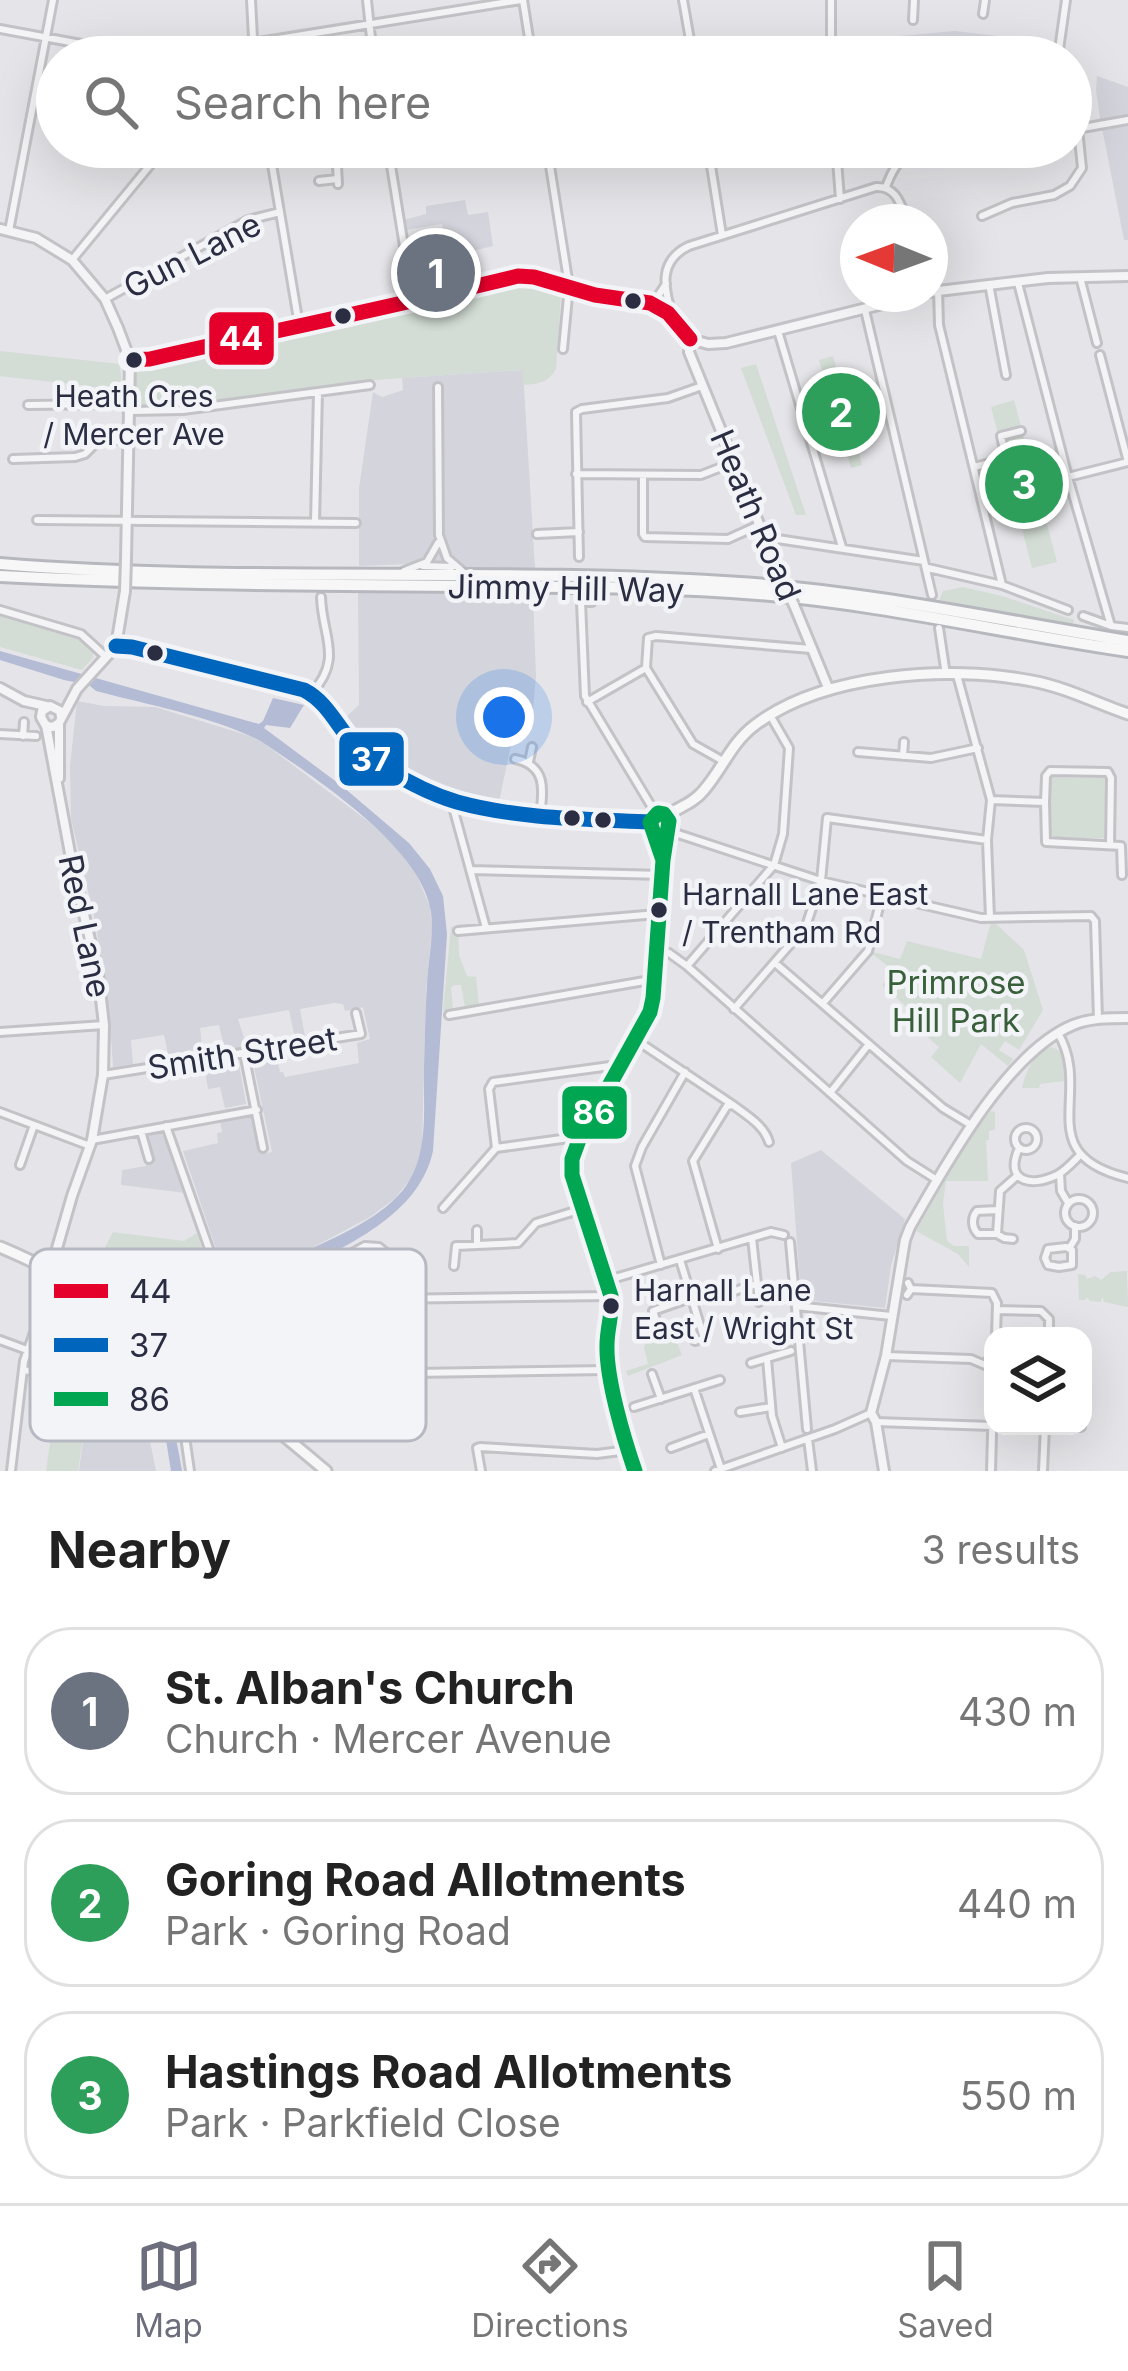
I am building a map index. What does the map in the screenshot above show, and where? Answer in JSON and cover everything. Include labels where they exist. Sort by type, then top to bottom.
[{"type":"highway","name":"Jimmy Hill Way","points":[[0,565],[114,571],[465,572],[761,585],[909,603],[1128,640]]},
{"type":"highway","name":"Jimmy Hill Way","points":[[0,577],[755,594],[910,612],[1128,651]]},
{"type":"main road","points":[[635,1471],[621,1430],[607,1349],[611,1296],[572,1167],[578,1140],[650,1012],[661,914],[660,823],[701,794],[740,737],[770,715],[829,690],[872,681],[951,675],[1016,678],[1128,714]]},
{"type":"main road","points":[[0,1247],[30,1261]]},
{"type":"main road","points":[[290,1441],[326,1471]]},
{"type":"street","points":[[46,36],[53,0]]},
{"type":"street","points":[[251,0],[252,36]]},
{"type":"street","points":[[368,0],[370,36]]},
{"type":"street","points":[[297,36],[522,0],[528,36]]},
{"type":"street","points":[[683,0],[689,36]]},
{"type":"street","points":[[831,0],[831,36]]},
{"type":"street","points":[[913,20],[914,0]]},
{"type":"street","points":[[983,14],[985,0]]},
{"type":"street","points":[[1061,36],[1066,0]]},
{"type":"street","points":[[0,29],[36,36]]},
{"type":"street","points":[[20,699],[53,727],[75,692],[116,646],[125,590],[127,521],[130,360],[105,299],[72,260],[42,241],[5,230],[36,85]]},
{"type":"street","points":[[1092,126],[1128,120]]},
{"type":"street","points":[[72,260],[148,168]]},
{"type":"street","points":[[272,168],[299,325]]},
{"type":"street","points":[[319,181],[338,181],[337,168]]},
{"type":"street","points":[[391,168],[412,302]]},
{"type":"street","points":[[551,168],[569,286],[563,349]]},
{"type":"street","points":[[711,168],[722,235]]},
{"type":"street","points":[[838,168],[840,199]]},
{"type":"street","points":[[886,187],[896,168]]},
{"type":"street","points":[[982,216],[1012,203],[1054,195],[1070,185],[1082,168]]},
{"type":"street","points":[[637,301],[664,290],[668,263],[688,246],[886,187],[899,204]]},
{"type":"street","name":"Gun Lane","points":[[105,299],[248,220],[280,212]]},
{"type":"street","points":[[130,360],[518,276],[660,307],[690,339],[716,344],[857,312]]},
{"type":"street","points":[[1080,277],[1097,344]]},
{"type":"street","points":[[948,290],[1017,281],[1128,277]]},
{"type":"street","points":[[666,280],[676,322]]},
{"type":"street","points":[[1017,281],[1111,626]]},
{"type":"street","points":[[988,284],[1006,375]]},
{"type":"street","points":[[865,312],[932,595]]},
{"type":"street","points":[[935,312],[1002,585]]},
{"type":"street","points":[[778,331],[842,547]]},
{"type":"street","name":"Heath Road","points":[[690,339],[689,352],[732,463],[829,690]]},
{"type":"street","points":[[1068,477],[1128,462],[1100,355]]},
{"type":"street","points":[[28,405],[112,404],[183,410],[370,385]]},
{"type":"street","points":[[579,557],[576,412],[668,398],[702,386]]},
{"type":"street","points":[[438,387],[440,536],[444,554],[465,572]]},
{"type":"street","points":[[316,522],[318,392]]},
{"type":"street","points":[[974,467],[1006,459],[1001,436],[1021,431]]},
{"type":"street","points":[[13,459],[76,457],[100,440],[128,440]]},
{"type":"street","points":[[24,470],[25,458]]},
{"type":"street","points":[[576,474],[701,475],[732,463]]},
{"type":"street","points":[[643,476],[643,535],[649,538],[728,539],[759,525]]},
{"type":"street","points":[[37,520],[356,523]]},
{"type":"street","points":[[536,534],[579,532]]},
{"type":"street","points":[[419,566],[433,554],[440,536]]},
{"type":"street","points":[[764,537],[925,564],[1068,610]]},
{"type":"street","points":[[383,574],[419,566],[448,566],[465,572]]},
{"type":"street","points":[[311,694],[327,670],[330,654],[322,597]]},
{"type":"street","points":[[592,602],[580,602],[587,702],[660,823],[672,832],[882,896],[990,918],[1093,917],[1098,1019]]},
{"type":"street","points":[[0,610],[81,634],[105,656]]},
{"type":"street","points":[[1083,616],[1128,628]]},
{"type":"street","points":[[951,632],[939,630],[991,800],[987,840],[990,918]]},
{"type":"street","points":[[723,761],[693,744],[646,668],[648,638],[811,649]]},
{"type":"street","points":[[116,646],[296,687],[326,706],[362,752],[451,800],[540,814],[660,823]]},
{"type":"street","points":[[587,702],[646,668]]},
{"type":"street","points":[[0,691],[60,711],[60,720]]},
{"type":"street","points":[[43,721],[49,706],[75,692]]},
{"type":"street","points":[[687,966],[774,865],[783,834],[789,748],[770,715]]},
{"type":"street","name":"Red Lane","points":[[59,792],[60,720]]},
{"type":"street","name":"Red Lane","points":[[43,721],[98,973],[104,1025],[103,1075],[91,1143],[59,1249]]},
{"type":"street","points":[[23,736],[24,722]]},
{"type":"street","points":[[0,734],[36,736]]},
{"type":"street","points":[[903,756],[904,742]]},
{"type":"street","points":[[529,762],[532,747]]},
{"type":"street","points":[[857,752],[942,757],[978,748]]},
{"type":"street","points":[[515,759],[535,767],[543,783],[540,814]]},
{"type":"street","points":[[1110,845],[1108,772],[1050,771],[1046,776],[1046,842],[1121,846],[1123,875]]},
{"type":"street","points":[[451,800],[486,928]]},
{"type":"street","points":[[991,800],[1046,802]]},
{"type":"street","points":[[734,1009],[806,926],[821,880],[829,817],[987,840]]},
{"type":"street","points":[[470,870],[663,875]]},
{"type":"street","points":[[823,1003],[868,951],[882,896]]},
{"type":"street","points":[[458,931],[661,914]]},
{"type":"street","points":[[658,952],[670,953],[687,966],[907,1161],[938,1180]]},
{"type":"street","points":[[774,962],[943,1108],[971,1125]]},
{"type":"street","points":[[448,1015],[656,980]]},
{"type":"street","name":"Smith Street","points":[[103,1075],[361,1034],[356,1013]]},
{"type":"street","points":[[884,1471],[874,1417],[905,1240],[912,1223],[971,1125],[1033,1053],[1072,1026],[1128,1018]]},
{"type":"street","points":[[0,1032],[104,1025]]},
{"type":"street","points":[[1058,1033],[1068,1055],[1070,1129],[1080,1155],[1102,1170],[1128,1178]]},
{"type":"street","points":[[634,1038],[733,1105],[766,1132],[769,1142]]},
{"type":"street","points":[[830,1094],[869,1044]]},
{"type":"street","points":[[244,1053],[263,1148]]},
{"type":"street","points":[[496,1148],[489,1089],[493,1082],[610,1066],[618,1069]]},
{"type":"street","points":[[661,1265],[635,1166],[685,1072]]},
{"type":"street","points":[[718,1249],[693,1161],[727,1106],[733,1105]]},
{"type":"street","points":[[0,1112],[91,1143],[257,1110]]},
{"type":"street","points":[[20,1165],[34,1125]]},
{"type":"street","points":[[166,1126],[209,1249]]},
{"type":"street","points":[[141,1131],[149,1160]]},
{"type":"street","points":[[443,1208],[496,1148],[578,1140]]},
{"type":"street","points":[[1019,1148],[1014,1162],[1017,1176],[1029,1181],[1060,1174],[1080,1155]]},
{"type":"street","points":[[1060,1174],[1068,1203],[1066,1219],[1075,1226]]},
{"type":"street","points":[[997,1234],[1001,1188],[1017,1176]]},
{"type":"street","points":[[1068,1203],[1086,1200],[1093,1207],[1090,1222],[1075,1226]]},
{"type":"street","points":[[454,1266],[456,1246],[518,1243],[536,1223],[584,1208]]},
{"type":"street","points":[[997,1210],[977,1211],[973,1219],[976,1233],[1013,1239]]},
{"type":"street","points":[[1070,1247],[1075,1226]]},
{"type":"street","points":[[476,1245],[477,1230]]},
{"type":"street","points":[[605,1281],[771,1232],[789,1242],[807,1429]]},
{"type":"street","points":[[752,1238],[759,1301]]},
{"type":"street","points":[[1070,1247],[1072,1265],[1048,1265],[1048,1249],[1070,1247]]},
{"type":"street","points":[[680,1260],[704,1338],[695,1341]]},
{"type":"street","points":[[728,1293],[757,1284]]},
{"type":"street","points":[[909,1289],[988,1292],[994,1295],[996,1327]]},
{"type":"street","points":[[426,1298],[611,1296]]},
{"type":"street","points":[[656,1320],[653,1311],[690,1298]]},
{"type":"street","points":[[796,1306],[892,1316]]},
{"type":"street","points":[[997,1310],[1042,1311],[1048,1327]]},
{"type":"street","points":[[0,1340],[27,1350]]},
{"type":"street","points":[[10,1471],[30,1340]]},
{"type":"street","points":[[752,1363],[791,1352]]},
{"type":"street","points":[[886,1356],[971,1359],[984,1365]]},
{"type":"street","points":[[767,1359],[771,1407],[782,1448]]},
{"type":"street","points":[[23,1370],[30,1371]]},
{"type":"street","points":[[426,1372],[610,1370]]},
{"type":"street","points":[[652,1374],[661,1399]]},
{"type":"street","points":[[634,1407],[720,1380]]},
{"type":"street","points":[[694,1388],[718,1470],[874,1417],[900,1423],[984,1426]]},
{"type":"street","points":[[740,1412],[771,1407]]},
{"type":"street","points":[[671,1449],[709,1435]]},
{"type":"street","points":[[991,1470],[992,1435]]},
{"type":"street","points":[[1043,1471],[1045,1435]]},
{"type":"street","points":[[808,1438],[812,1471]]},
{"type":"street","points":[[186,1441],[190,1471]]},
{"type":"street","points":[[481,1471],[477,1448],[596,1454],[628,1450]]},
{"type":"shaded area","points":[[955,31],[998,36],[900,36]]},
{"type":"shaded area","points":[[1097,76],[1128,87],[1128,240],[1124,240],[1100,118]]},
{"type":"shaded area","points":[[465,200],[468,215],[488,212],[493,246],[450,260],[442,224],[406,230],[404,220],[426,214],[426,206]]},
{"type":"shaded area","points":[[523,370],[535,569],[432,563],[359,566],[359,488],[373,392],[382,397],[403,390],[402,378]]},
{"type":"shaded area","points":[[358,593],[533,594],[536,676],[532,721],[513,735],[499,802],[458,795],[415,776],[379,756],[348,725],[344,719],[359,705]]},
{"type":"shaded area","points":[[77,701],[155,707],[250,736],[369,822],[398,848],[417,876],[430,907],[432,928],[422,1148],[414,1175],[370,1217],[310,1249],[216,1249],[183,1151],[218,1143],[220,1121],[254,1115],[263,1154],[272,1152],[253,1062],[276,1054],[285,1077],[359,1063],[357,1043],[370,1039],[363,1007],[345,1011],[343,1004],[334,1003],[300,1009],[305,1036],[295,1039],[289,1010],[238,1019],[247,1047],[225,1051],[219,1025],[200,1028],[203,1054],[169,1059],[164,1035],[131,1040],[133,1064],[113,1067],[96,925],[71,819],[70,766]]},
{"type":"shaded area","points":[[238,1059],[246,1104],[225,1108],[220,1087],[208,1089],[204,1065]]},
{"type":"shaded area","points":[[161,1133],[186,1193],[121,1185],[122,1170],[146,1166],[140,1137]]},
{"type":"shaded area","points":[[821,1150],[905,1219],[885,1308],[801,1297],[791,1163]]},
{"type":"shaded area","points":[[83,1441],[150,1441],[156,1471],[79,1471]]},
{"type":"green space","points":[[523,283],[561,296],[556,369],[538,383],[523,385],[522,370],[374,380],[173,407],[144,408],[136,402],[140,369]]},
{"type":"green space","points":[[0,351],[120,364],[122,390],[0,376]]},
{"type":"green space","points":[[833,356],[862,465],[851,468],[819,360]]},
{"type":"green space","points":[[756,364],[806,515],[796,515],[741,368]]},
{"type":"green space","points":[[1014,400],[1057,562],[1032,568],[991,407]]},
{"type":"green space","points":[[963,587],[1074,620],[1073,625],[939,601],[943,591]]},
{"type":"green space","points":[[0,614],[84,640],[93,647],[93,658],[82,670],[0,647]]},
{"type":"green space","points":[[1051,777],[1106,780],[1104,838],[1054,838],[1048,833]]},
{"type":"green space","name":"Primrose Hill Park","points":[[991,922],[1024,950],[1043,1010],[1019,1050],[1005,1041],[999,1050],[1013,1059],[1008,1066],[981,1044],[960,1083],[931,1057],[939,1047],[905,1018],[911,1011],[882,985],[894,971],[871,953],[900,959],[907,941],[981,959]]},
{"type":"green space","points":[[458,926],[459,955],[467,976],[476,977],[479,1005],[465,1007],[461,985],[454,985],[453,1009],[443,1011],[451,927]]},
{"type":"green space","points":[[1052,1047],[1065,1060],[1064,1081],[1022,1088],[1032,1063]]},
{"type":"green space","points":[[995,1112],[995,1130],[989,1131],[986,1140],[988,1181],[946,1181],[947,1241],[969,1246],[969,1267],[958,1254],[916,1231],[973,1132]]},
{"type":"green space","points":[[113,1232],[184,1241],[197,1233],[202,1249],[104,1249]]},
{"type":"green space","points":[[1127,1271],[1128,1307],[1104,1302],[1102,1296],[1101,1302],[1087,1297],[1079,1300],[1078,1274],[1101,1280],[1111,1272]]},
{"type":"green space","points":[[653,1330],[656,1336],[668,1332],[682,1355],[628,1376],[626,1371],[648,1364],[644,1347]]},
{"type":"green space","points":[[50,1441],[82,1441],[78,1471],[46,1471]]},
{"type":"water","points":[[0,651],[259,724],[273,698],[304,705],[290,728],[264,728],[342,786],[409,843],[430,869],[443,896],[447,934],[433,1151],[419,1184],[395,1212],[364,1235],[339,1249],[311,1249],[367,1220],[392,1201],[418,1162],[431,912],[408,863],[336,794],[245,733],[0,660]]},
{"type":"water","points":[[166,1441],[177,1441],[182,1471],[171,1471]]},
{"type":"transit line","name":"44","points":[[130,360],[518,276],[650,303],[668,313],[690,339]]},
{"type":"transit line","name":"37","points":[[116,646],[304,690],[367,756],[457,802],[528,815],[650,822]]},
{"type":"transit line","name":"86","points":[[635,1471],[609,1375],[611,1296],[572,1175],[572,1159],[650,1012],[669,821],[658,813],[650,822],[663,860]]},
{"type":"place","name":"St. Alban's Church","points":[[436,273]]},
{"type":"place","name":"Heath Cres / Mercer Ave","points":[[134,360]]},
{"type":"place","name":"Goring Road Allotments","points":[[841,412]]},
{"type":"place","name":"Hastings Road Allotments","points":[[1024,484]]},
{"type":"place","name":"Harnall Lane East / Trentham Rd","points":[[659,910]]},
{"type":"place","name":"Harnall Lane East / Wright St","points":[[611,1306]]}]
